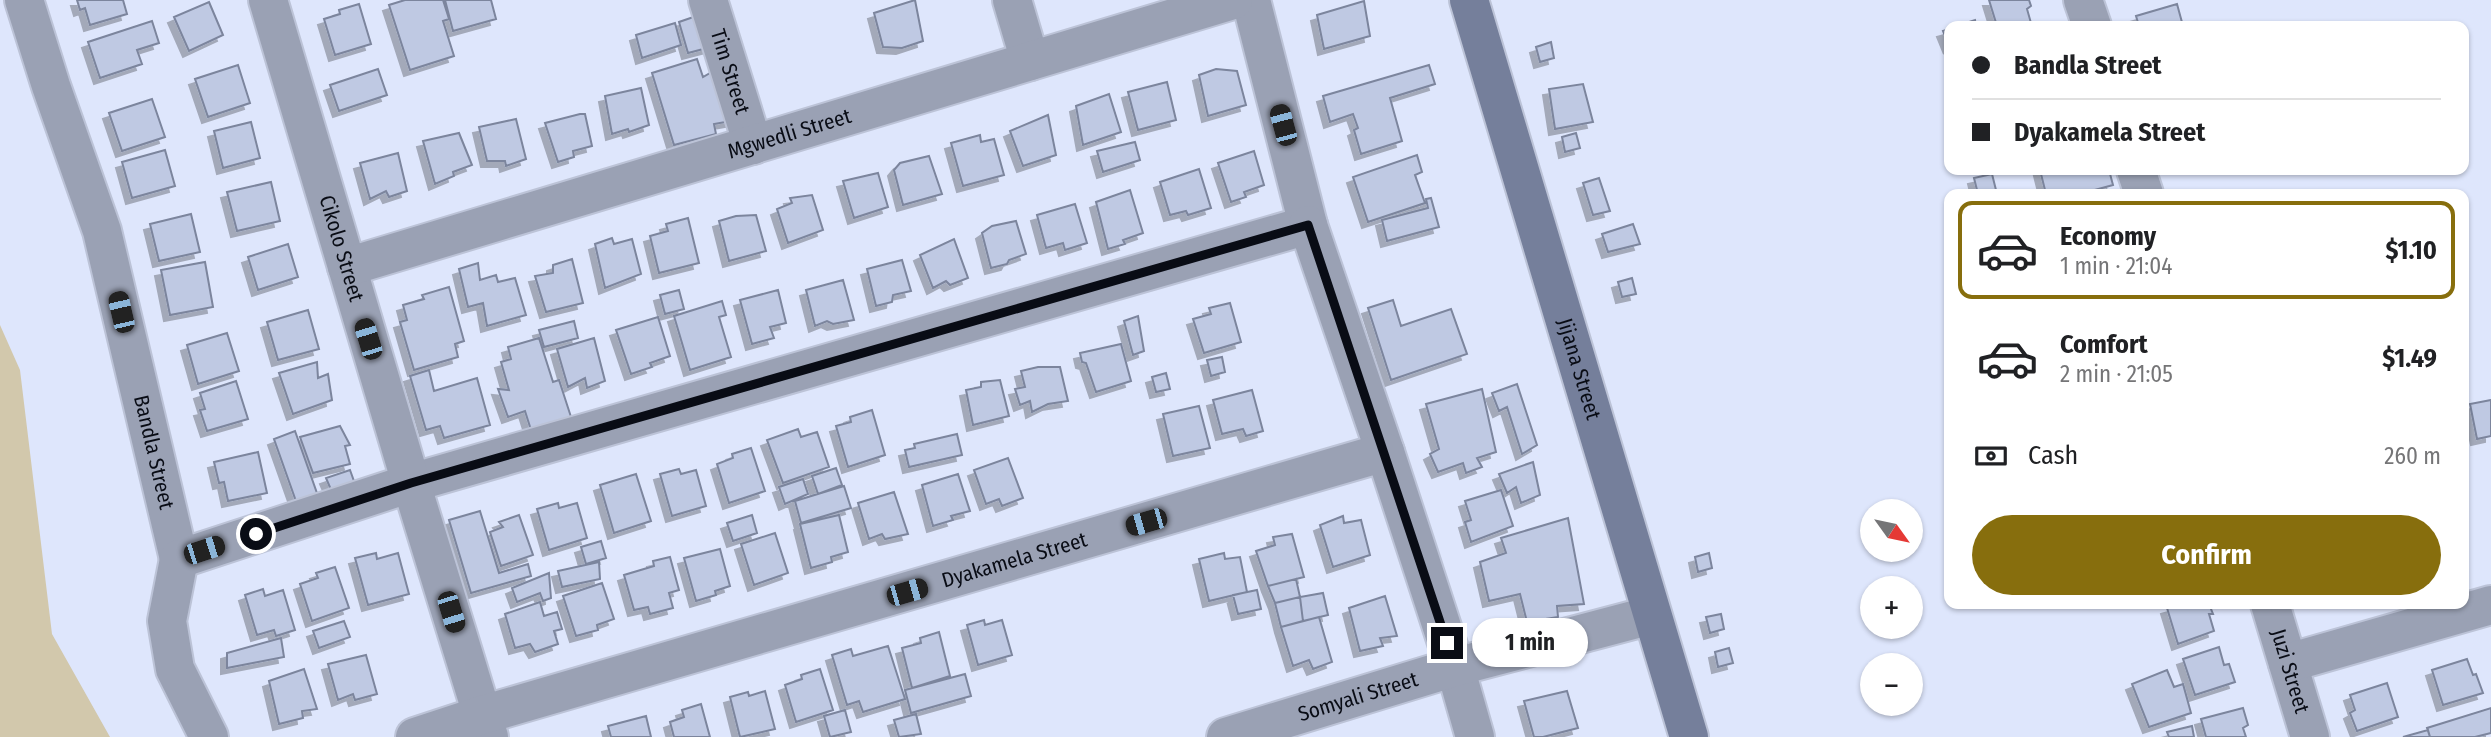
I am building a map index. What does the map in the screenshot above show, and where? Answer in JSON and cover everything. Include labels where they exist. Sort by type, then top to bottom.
[{"type":"street","name":"Bandla Street","points":[[24,0],[102,231],[179,559]]},
{"type":"street","name":"Cikolo Street","points":[[268,0],[486,726]]},
{"type":"street","name":"Tim Street","points":[[708,0],[753,145]]},
{"type":"street","points":[[1012,0],[1030,61]]},
{"type":"street","name":"Mgwedli Street","points":[[347,267],[1233,0]]},
{"type":"street","points":[[1251,0],[1308,225],[1385,452],[1475,737]]},
{"type":"street","name":"Jijana Street","points":[[1469,0],[1689,737]]},
{"type":"street","points":[[2084,0],[2090,21]]},
{"type":"street","points":[[209,737],[175,669],[167,621],[179,559],[411,483],[1308,225]]},
{"type":"street","name":"Dyakamela Street","points":[[415,737],[486,726],[1385,452]]},
{"type":"street","points":[[2288,663],[2491,605]]},
{"type":"street","name":"Juzi Street","points":[[2272,609],[2310,737]]},
{"type":"street","name":"Somyali Street","points":[[1226,737],[1455,667],[1652,615]]},
{"type":"shaded area","points":[[0,325],[20,370],[52,634],[110,737],[0,737]]},
{"type":"building","points":[[77,0],[123,0],[127,14],[90,25],[85,8],[80,10]]},
{"type":"building","points":[[405,0],[443,0],[449,19],[443,21],[454,56],[410,70],[389,5]]},
{"type":"building","points":[[445,0],[491,0],[496,19],[453,31]]},
{"type":"building","points":[[915,0],[923,41],[902,48],[883,47],[874,13]]},
{"type":"building","points":[[1989,0],[2029,0],[2031,6],[2027,9],[2030,21],[1995,21]]},
{"type":"building","points":[[1364,1],[1370,36],[1324,49],[1317,15]]},
{"type":"building","points":[[209,2],[223,35],[189,51],[174,17]]},
{"type":"building","points":[[359,4],[371,44],[335,55],[324,19],[340,14],[339,10]]},
{"type":"building","points":[[2177,4],[2182,21],[2138,21],[2136,16]]},
{"type":"building","points":[[702,14],[711,47],[688,53],[679,22]]},
{"type":"building","points":[[152,21],[159,43],[137,50],[142,64],[100,78],[88,42]]},
{"type":"building","points":[[675,23],[681,45],[642,58],[636,35]]},
{"type":"building","points":[[1551,42],[1554,58],[1540,62],[1536,47]]},
{"type":"building","points":[[697,59],[703,77],[717,69],[731,121],[714,124],[716,134],[674,145],[652,73]]},
{"type":"building","points":[[238,65],[250,103],[208,117],[195,79]]},
{"type":"building","points":[[1429,65],[1435,84],[1390,98],[1402,141],[1361,154],[1354,130],[1358,128],[1353,114],[1330,122],[1323,96]]},
{"type":"building","points":[[378,69],[387,95],[339,111],[330,85]]},
{"type":"building","points":[[1216,69],[1237,71],[1246,105],[1208,116],[1199,75]]},
{"type":"building","points":[[1167,82],[1176,120],[1138,130],[1128,92]]},
{"type":"building","points":[[1583,84],[1593,122],[1555,129],[1549,89]]},
{"type":"building","points":[[641,88],[649,125],[612,134],[605,96]]},
{"type":"building","points":[[1109,94],[1121,132],[1083,145],[1076,106]]},
{"type":"building","points":[[152,99],[165,137],[122,151],[109,113]]},
{"type":"building","points":[[585,114],[592,146],[573,151],[574,157],[558,162],[545,123]]},
{"type":"building","points":[[1048,115],[1056,155],[1023,166],[1010,131]]},
{"type":"building","points":[[516,119],[526,159],[506,166],[505,161],[487,161],[479,127]]},
{"type":"building","points":[[251,122],[260,158],[223,168],[214,131]]},
{"type":"building","points":[[459,133],[472,165],[453,172],[454,176],[435,184],[423,141]]},
{"type":"building","points":[[1576,133],[1580,148],[1565,152],[1562,137]]},
{"type":"building","points":[[980,135],[981,142],[994,139],[1004,175],[963,186],[951,143]]},
{"type":"building","points":[[1135,142],[1140,160],[1103,172],[1097,151]]},
{"type":"building","points":[[165,150],[175,186],[132,198],[122,162]]},
{"type":"building","points":[[1254,151],[1264,185],[1244,192],[1246,197],[1231,202],[1218,163]]},
{"type":"building","points":[[398,153],[407,191],[389,197],[386,191],[370,199],[360,163]]},
{"type":"building","points":[[1417,155],[1422,172],[1415,175],[1425,203],[1368,222],[1353,177]]},
{"type":"building","points":[[929,156],[942,194],[903,205],[894,170],[900,163]]},
{"type":"building","points":[[1199,169],[1211,208],[1188,215],[1186,211],[1170,215],[1160,182]]},
{"type":"building","points":[[878,173],[888,207],[854,218],[843,181]]},
{"type":"building","points":[[1992,175],[1996,189],[1977,189],[1974,178]]},
{"type":"building","points":[[2041,175],[2110,175],[2113,185],[2098,189],[2045,189]]},
{"type":"building","points":[[1599,178],[1610,211],[1593,215],[1583,183]]},
{"type":"building","points":[[271,182],[280,221],[237,231],[227,192]]},
{"type":"building","points":[[1130,190],[1143,233],[1123,240],[1125,244],[1108,249],[1096,202]]},
{"type":"building","points":[[812,195],[823,230],[788,243],[777,209],[792,203],[790,198]]},
{"type":"building","points":[[1431,198],[1439,227],[1387,241],[1382,220],[1428,208],[1426,199]]},
{"type":"building","points":[[1075,204],[1087,243],[1065,250],[1063,243],[1046,248],[1037,215]]},
{"type":"building","points":[[191,214],[200,252],[159,261],[150,224]]},
{"type":"building","points":[[756,215],[766,251],[729,261],[719,221],[736,216]]},
{"type":"building","points":[[688,218],[699,263],[659,273],[650,236],[668,231],[666,224]]},
{"type":"building","points":[[1016,221],[1026,254],[1009,260],[1007,264],[991,268],[982,233],[992,226]]},
{"type":"building","points":[[1633,224],[1640,244],[1608,252],[1602,234]]},
{"type":"building","points":[[612,238],[614,244],[632,239],[641,274],[605,288],[595,244]]},
{"type":"building","points":[[954,239],[968,278],[950,285],[946,281],[933,288],[920,255]]},
{"type":"building","points":[[288,244],[298,277],[258,290],[248,257]]},
{"type":"building","points":[[572,259],[583,303],[546,312],[535,276],[553,273],[553,265]]},
{"type":"building","points":[[902,260],[911,291],[893,295],[892,302],[876,306],[867,269]]},
{"type":"building","points":[[205,262],[213,307],[170,315],[161,270]]},
{"type":"building","points":[[478,263],[480,280],[496,275],[498,282],[515,278],[526,315],[487,326],[483,303],[468,307],[459,269]]},
{"type":"building","points":[[1632,278],[1636,294],[1622,297],[1618,282]]},
{"type":"building","points":[[843,280],[854,320],[833,324],[827,321],[815,326],[806,290]]},
{"type":"building","points":[[449,287],[464,341],[455,344],[458,357],[414,370],[400,322],[407,320],[403,305],[424,299],[422,295]]},
{"type":"building","points":[[679,290],[684,309],[665,314],[660,295]]},
{"type":"building","points":[[778,290],[786,323],[770,327],[774,338],[752,344],[740,300]]},
{"type":"building","points":[[1393,300],[1401,326],[1451,309],[1467,354],[1391,380],[1368,308]]},
{"type":"building","points":[[722,301],[726,315],[719,317],[731,357],[690,370],[674,316]]},
{"type":"building","points":[[1230,303],[1241,342],[1204,353],[1193,319],[1211,314],[1209,308]]},
{"type":"building","points":[[308,310],[319,349],[278,360],[267,322]]},
{"type":"building","points":[[1138,316],[1144,351],[1133,355],[1124,321]]},
{"type":"building","points":[[658,317],[670,356],[650,363],[652,367],[631,374],[616,330]]},
{"type":"building","points":[[574,321],[578,338],[544,347],[539,330]]},
{"type":"building","points":[[227,333],[239,371],[198,384],[187,345]]},
{"type":"building","points":[[539,338],[553,382],[559,380],[572,420],[532,433],[525,411],[508,417],[498,389],[509,390],[501,362],[511,359],[508,347]]},
{"type":"building","points":[[594,338],[605,381],[587,388],[585,378],[568,387],[557,349]]},
{"type":"building","points":[[1121,344],[1131,381],[1096,392],[1080,353]]},
{"type":"building","points":[[1222,357],[1225,372],[1211,376],[1207,360]]},
{"type":"building","points":[[317,362],[318,378],[328,374],[332,400],[293,414],[279,373]]},
{"type":"building","points":[[1038,367],[1060,367],[1068,401],[1048,404],[1032,412],[1030,401],[1020,405],[1015,389],[1025,387],[1021,371]]},
{"type":"building","points":[[429,370],[434,391],[477,378],[490,425],[444,438],[440,426],[426,430],[410,376]]},
{"type":"building","points":[[1166,373],[1170,389],[1156,392],[1152,377]]},
{"type":"building","points":[[1000,380],[1009,416],[973,425],[966,390],[981,387],[981,382]]},
{"type":"building","points":[[236,381],[248,419],[207,431],[200,410],[205,409],[200,393]]},
{"type":"building","points":[[1517,384],[1537,445],[1522,454],[1507,407],[1499,411],[1492,393]]},
{"type":"building","points":[[1482,389],[1496,452],[1477,458],[1482,467],[1466,473],[1463,463],[1438,472],[1430,454],[1439,449],[1426,404]]},
{"type":"building","points":[[1252,390],[1263,431],[1246,436],[1243,429],[1222,434],[1213,400]]},
{"type":"building","points":[[2491,400],[2491,436],[2477,439],[2470,404]]},
{"type":"building","points":[[1199,406],[1210,448],[1173,456],[1163,414]]},
{"type":"building","points":[[872,410],[885,455],[848,467],[836,426],[851,422],[850,417]]},
{"type":"building","points":[[340,426],[350,445],[345,446],[350,464],[313,473],[300,437]]},
{"type":"building","points":[[798,429],[801,437],[817,432],[829,467],[783,483],[767,440]]},
{"type":"building","points":[[295,431],[318,496],[297,504],[274,439]]},
{"type":"building","points":[[957,434],[962,455],[909,467],[905,450],[915,448],[914,444]]},
{"type":"building","points":[[751,448],[765,491],[729,503],[717,464],[733,458],[732,454]]},
{"type":"building","points":[[258,452],[267,493],[228,501],[224,482],[219,483],[214,462]]},
{"type":"building","points":[[1008,458],[1023,498],[1002,506],[999,499],[986,504],[974,470]]},
{"type":"building","points":[[1533,462],[1540,495],[1521,503],[1516,487],[1507,493],[1499,474]]},
{"type":"building","points":[[836,468],[842,485],[818,494],[812,476]]},
{"type":"building","points":[[679,469],[681,474],[696,470],[706,506],[672,516],[660,474]]},
{"type":"building","points":[[350,470],[355,484],[332,492],[326,478]]},
{"type":"building","points":[[636,474],[651,521],[614,533],[600,485]]},
{"type":"building","points":[[958,474],[970,511],[951,516],[953,520],[933,526],[922,485]]},
{"type":"building","points":[[803,479],[808,494],[785,504],[779,487]]},
{"type":"building","points":[[844,486],[851,508],[801,523],[795,501]]},
{"type":"building","points":[[1501,490],[1513,526],[1471,542],[1465,522],[1471,520],[1465,501]]},
{"type":"building","points":[[894,492],[908,534],[885,539],[882,534],[869,539],[858,503]]},
{"type":"building","points":[[558,503],[559,508],[577,503],[587,538],[549,550],[537,509]]},
{"type":"building","points":[[480,511],[499,573],[528,564],[531,576],[471,593],[449,520]]},
{"type":"building","points":[[519,515],[533,555],[501,566],[490,532],[503,527],[499,522]]},
{"type":"building","points":[[752,515],[757,533],[733,541],[727,523]]},
{"type":"building","points":[[839,515],[848,552],[831,557],[832,562],[811,568],[800,524]]},
{"type":"building","points":[[1343,516],[1344,523],[1361,520],[1370,555],[1333,567],[1320,525]]},
{"type":"building","points":[[1568,518],[1584,604],[1557,606],[1558,617],[1527,622],[1520,594],[1489,601],[1480,562],[1506,553],[1501,538]]},
{"type":"building","points":[[775,533],[788,573],[754,585],[741,544]]},
{"type":"building","points":[[1292,534],[1304,577],[1268,586],[1256,551],[1275,545],[1273,537]]},
{"type":"building","points":[[601,541],[606,558],[586,564],[581,547]]},
{"type":"building","points":[[720,549],[730,586],[715,591],[716,595],[696,601],[684,558]]},
{"type":"building","points":[[376,553],[377,559],[398,553],[409,594],[368,605],[355,558]]},
{"type":"building","points":[[1224,553],[1225,559],[1240,557],[1247,592],[1209,601],[1199,559]]},
{"type":"building","points":[[1709,553],[1712,568],[1698,572],[1695,557]]},
{"type":"building","points":[[670,557],[679,590],[669,593],[673,608],[650,614],[648,607],[634,610],[624,575],[654,566],[653,561]]},
{"type":"building","points":[[599,562],[600,579],[562,587],[558,571]]},
{"type":"building","points":[[335,567],[349,608],[312,621],[300,584],[318,578],[316,573]]},
{"type":"building","points":[[549,573],[551,598],[543,601],[540,593],[517,602],[512,588]]},
{"type":"building","points":[[1296,579],[1300,597],[1275,603],[1268,586]]},
{"type":"building","points":[[602,583],[614,619],[597,625],[598,630],[576,636],[563,596]]},
{"type":"building","points":[[263,589],[265,596],[283,590],[295,630],[276,636],[274,630],[257,635],[245,595]]},
{"type":"building","points":[[1257,590],[1261,609],[1238,614],[1233,595]]},
{"type":"building","points":[[1323,593],[1328,615],[1303,621],[1300,597]]},
{"type":"building","points":[[1385,596],[1397,636],[1380,638],[1383,646],[1360,651],[1349,608]]},
{"type":"building","points":[[1300,597],[1303,621],[1281,627],[1275,603]]},
{"type":"building","points":[[540,602],[544,616],[557,612],[562,629],[554,631],[558,644],[535,652],[530,644],[515,648],[505,614]]},
{"type":"building","points":[[2167,609],[2211,609],[2213,614],[2209,614],[2214,631],[2178,644]]},
{"type":"building","points":[[1721,614],[1724,629],[1710,633],[1706,617]]},
{"type":"building","points":[[1319,617],[1332,662],[1313,669],[1309,660],[1293,666],[1281,627]]},
{"type":"building","points":[[984,620],[985,625],[1002,620],[1012,655],[978,665],[967,625]]},
{"type":"building","points":[[344,621],[350,637],[319,648],[313,631]]},
{"type":"building","points":[[939,632],[950,676],[912,688],[902,648],[921,643],[920,638]]},
{"type":"building","points":[[281,638],[284,657],[227,668],[227,653]]},
{"type":"building","points":[[888,646],[905,699],[863,712],[859,701],[847,705],[832,655],[851,649],[853,656]]},
{"type":"building","points":[[2219,647],[2224,665],[2229,664],[2235,682],[2195,695],[2183,659]]},
{"type":"building","points":[[1729,648],[1733,663],[1718,667],[1715,652]]},
{"type":"building","points":[[366,655],[377,694],[355,700],[353,694],[338,700],[328,664]]},
{"type":"building","points":[[2467,659],[2483,693],[2443,705],[2432,670]]},
{"type":"building","points":[[304,669],[317,709],[302,711],[303,718],[279,724],[269,681]]},
{"type":"building","points":[[820,669],[833,710],[796,722],[785,685],[802,679],[801,675]]},
{"type":"building","points":[[2167,670],[2174,687],[2183,684],[2191,713],[2149,727],[2132,684]]},
{"type":"building","points":[[965,674],[971,696],[911,713],[905,690]]},
{"type":"building","points":[[2387,683],[2398,717],[2357,731],[2350,713],[2355,710],[2350,695]]},
{"type":"building","points":[[765,691],[775,729],[740,737],[730,697],[748,692],[749,696]]},
{"type":"building","points":[[1567,691],[1578,728],[1534,737],[1524,701]]},
{"type":"building","points":[[701,704],[710,737],[674,737],[670,722],[684,717],[682,710]]},
{"type":"building","points":[[2243,708],[2248,725],[2243,728],[2246,737],[2206,737],[2201,719]]},
{"type":"building","points":[[2491,708],[2491,733],[2475,737],[2430,737],[2427,728]]},
{"type":"building","points":[[845,710],[851,732],[830,737],[824,716]]},
{"type":"building","points":[[916,714],[921,734],[899,737],[894,720]]},
{"type":"building","points":[[646,716],[651,737],[611,737],[608,726]]},
{"type":"building","points":[[2192,726],[2194,737],[2169,737],[2167,732]]},
{"type":"building","points":[[2428,730],[2430,737],[2403,737]]},
{"type":"route","points":[[256,534],[411,483],[1308,225],[1447,643]]}]
